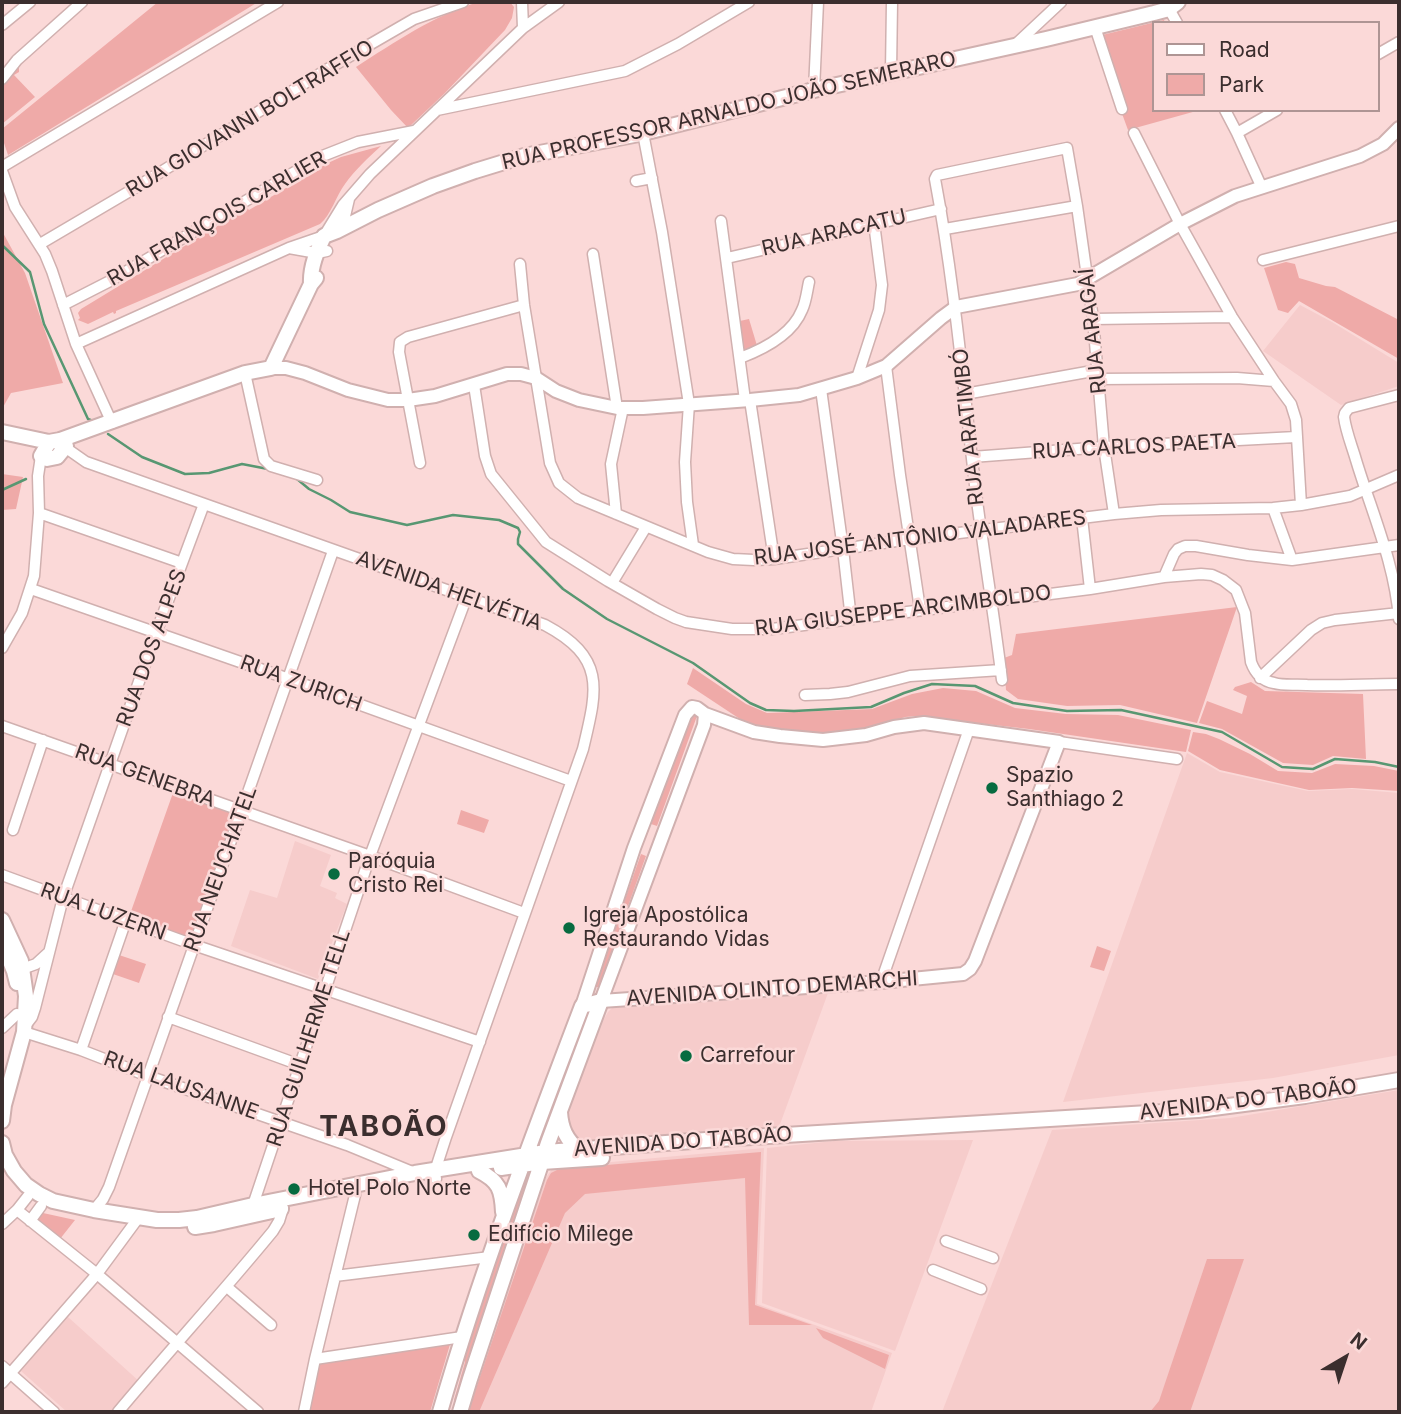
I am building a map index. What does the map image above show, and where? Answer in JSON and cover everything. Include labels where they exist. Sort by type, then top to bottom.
[{"type":"main road","name":"RUA PROFESSOR ARNALDO JOÃO SEMERARO","points":[[331,234],[433,186],[548,150],[643,133],[814,90],[1095,27],[1173,5]]},
{"type":"main road","points":[[2,432],[26,436],[36,444],[54,450],[83,433],[245,373],[271,368],[317,276],[322,252],[331,234]]},
{"type":"main road","points":[[2,920],[21,961],[26,996],[2,1121]]},
{"type":"main road","points":[[2,942],[14,971],[22,1024],[2,1078]]},
{"type":"main road","points":[[457,1352],[451,1398],[461,1408],[560,1109],[601,1001]]},
{"type":"main road","name":"AVENIDA OLINTO DEMARCHI","points":[[582,1006],[601,1001]]},
{"type":"main road","points":[[440,1412],[462,1337],[582,1006]]},
{"type":"main road","name":"AVENIDA DO TABOÃO","points":[[2,1143],[5,1156],[26,1185],[53,1201],[111,1212],[159,1229],[182,1229],[355,1195],[436,1175],[579,1150],[1198,1110],[1399,1080]]},
{"type":"main road","name":"AVENIDA DO TABOÃO","points":[[544,1157],[1199,1116],[1399,1086]]},
{"type":"main road","points":[[560,1109],[564,1132],[579,1150]]},
{"type":"main road","name":"AVENIDA DO TABOÃO","points":[[2,1164],[13,1182],[41,1206],[68,1213],[137,1222],[197,1218],[415,1173],[436,1175],[479,1171],[524,1160]]},
{"type":"main road","points":[[479,1171],[490,1177],[501,1191],[503,1221]]},
{"type":"street","points":[[2,25],[30,2]]},
{"type":"street","points":[[2,79],[17,60],[82,2]]},
{"type":"street","points":[[112,423],[76,344],[52,271],[40,244],[15,207],[2,169],[278,2]]},
{"type":"street","name":"RUA GIOVANNI BOLTRAFFIO","points":[[40,244],[414,19],[463,2]]},
{"type":"street","points":[[522,2],[523,28]]},
{"type":"street","points":[[331,234],[345,215],[351,195],[523,28],[559,2]]},
{"type":"street","points":[[436,110],[625,71],[678,44],[749,2]]},
{"type":"street","points":[[814,90],[818,2]]},
{"type":"street","points":[[891,72],[892,2]]},
{"type":"street","points":[[1015,45],[1058,3]]},
{"type":"street","points":[[1095,27],[1122,109]]},
{"type":"street","points":[[1380,53],[1399,42]]},
{"type":"street","points":[[1226,112],[1262,188]]},
{"type":"street","points":[[1237,133],[1274,112]]},
{"type":"street","name":"RUA FRANÇOIS CARLIER","points":[[63,305],[121,275],[320,157],[358,142],[415,131]]},
{"type":"street","points":[[643,133],[689,404],[685,462],[693,545]]},
{"type":"street","points":[[1134,133],[1180,224],[1232,317],[1291,404],[1296,420],[1301,505]]},
{"type":"street","points":[[271,368],[286,368],[306,373],[348,390],[388,400],[435,396],[507,374],[521,374],[536,379],[579,400],[620,408],[799,395],[887,366],[956,307],[1078,284],[1180,224],[1235,196],[1360,156],[1398,134]]},
{"type":"street","name":"RUA ARATIMBÓ","points":[[805,695],[849,692],[899,678],[1002,675],[981,531],[956,307],[935,179],[937,175],[1067,148]]},
{"type":"street","name":"RUA ARAGAÍ","points":[[1067,148],[1088,279],[1104,447],[1114,514]]},
{"type":"street","points":[[636,181],[652,178]]},
{"type":"street","points":[[945,229],[1077,206]]},
{"type":"street","name":"RUA ARACATU","points":[[727,258],[941,209]]},
{"type":"street","points":[[721,221],[740,358],[774,559]]},
{"type":"street","points":[[857,378],[879,310],[881,285],[874,223]]},
{"type":"street","points":[[1264,260],[1399,226]]},
{"type":"street","name":"RUA PROFESSOR ARNALDO JOÃO SEMERARO","points":[[76,344],[289,248],[331,234]]},
{"type":"street","points":[[289,248],[322,252]]},
{"type":"street","points":[[593,254],[620,408],[611,464],[615,513]]},
{"type":"street","name":"RUA JOSÉ ANTÔNIO VALADARES","points":[[520,264],[524,305],[550,463],[559,483],[578,498],[708,552],[733,559],[774,559],[1114,514],[1301,505],[1365,491],[1399,475]]},
{"type":"street","points":[[740,358],[770,343],[793,327],[803,309],[809,282]]},
{"type":"street","points":[[420,463],[398,352],[400,342],[408,337],[524,305]]},
{"type":"street","points":[[1093,319],[1232,317]]},
{"type":"street","points":[[887,366],[920,609]]},
{"type":"street","points":[[245,373],[264,459],[271,466],[317,480]]},
{"type":"street","points":[[965,394],[1098,375],[1274,381]]},
{"type":"street","name":"RUA GIUSEPPE ARCIMBOLDO","points":[[474,385],[485,456],[491,474],[546,542],[675,618],[732,629],[780,628],[1201,574],[1223,580],[1236,590],[1245,613],[1251,662],[1260,678]]},
{"type":"street","points":[[821,389],[851,619]]},
{"type":"street","points":[[1399,396],[1349,408],[1345,413],[1365,491],[1385,547],[1396,589],[1399,619]]},
{"type":"street","name":"RUA CARLOS PAETA","points":[[972,457],[1296,437]]},
{"type":"street","points":[[2,648],[22,613],[31,589],[39,513],[38,476],[54,450]]},
{"type":"street","name":"AVENIDA HELVÉTIA","points":[[54,450],[545,625],[561,633],[574,645],[592,671],[592,713],[583,749],[524,913],[436,1175]]},
{"type":"street","name":"RUA DOS ALPES","points":[[22,1024],[32,1017],[63,898],[204,504]]},
{"type":"street","points":[[1273,508],[1292,560]]},
{"type":"street","points":[[39,513],[182,563]]},
{"type":"street","points":[[1082,518],[1090,589]]},
{"type":"street","points":[[612,583],[646,527]]},
{"type":"street","points":[[1164,577],[1174,554],[1185,546],[1292,560],[1399,545]]},
{"type":"street","name":"RUA NEUCHATEL","points":[[94,1210],[109,1187],[333,551]]},
{"type":"street","name":"RUA ZURICH","points":[[31,589],[570,781]]},
{"type":"street","name":"RUA GUILHERME TELL","points":[[253,1205],[370,856],[467,596]]},
{"type":"street","points":[[1399,613],[1322,623],[1260,678],[1286,684],[1399,684]]},
{"type":"street","points":[[582,1006],[634,848],[685,715],[692,708],[754,732],[780,736],[823,740],[866,735],[908,724],[923,723],[1177,759]]},
{"type":"street","points":[[601,1001],[704,725],[705,714]]},
{"type":"street","name":"RUA GENEBRA","points":[[2,726],[524,913]]},
{"type":"street","points":[[881,982],[969,729]]},
{"type":"street","points":[[13,830],[43,740]]},
{"type":"street","name":"AVENIDA OLINTO DEMARCHI","points":[[601,1001],[962,974],[970,969],[975,961],[1059,742]]},
{"type":"street","points":[[644,825],[651,833],[664,831]]},
{"type":"street","points":[[634,848],[648,847],[655,855]]},
{"type":"street","name":"RUA LUZERN","points":[[3,876],[194,945],[480,1042]]},
{"type":"street","points":[[82,1050],[126,920]]},
{"type":"street","points":[[22,969],[36,964],[48,953]]},
{"type":"street","points":[[168,1017],[300,1065]]},
{"type":"street","points":[[2,1028],[22,1024]]},
{"type":"street","name":"RUA LAUSANNE","points":[[22,1024],[148,1076],[360,1149],[415,1173]]},
{"type":"street","name":"RUA NEUCHATEL","points":[[109,1187],[111,1212]]},
{"type":"street","points":[[304,1412],[355,1195]]},
{"type":"street","points":[[2,1224],[28,1196]]},
{"type":"street","points":[[30,1221],[41,1206]]},
{"type":"street","points":[[118,1412],[273,1231],[283,1208]]},
{"type":"street","points":[[17,1210],[97,1274],[258,1412]]},
{"type":"street","points":[[2,1383],[6,1370],[97,1274],[137,1222]]},
{"type":"street","points":[[946,1241],[993,1258]]},
{"type":"street","points":[[335,1276],[490,1257]]},
{"type":"street","points":[[933,1270],[981,1289]]},
{"type":"street","points":[[227,1287],[271,1325]]},
{"type":"street","points":[[315,1359],[462,1337]]},
{"type":"street","points":[[6,1370],[54,1412]]},
{"type":"shaded area","points":[[1300,305],[1399,363],[1399,386],[1341,405],[1263,351]]},
{"type":"shaded area","points":[[1187,753],[1220,772],[1308,791],[1352,789],[1399,793],[1399,1055],[1273,1078],[1063,1102]]},
{"type":"shaded area","points":[[295,841],[331,855],[320,886],[337,893],[335,898],[347,904],[318,979],[231,946],[250,890],[277,898]]},
{"type":"shaded area","name":"Carrefour","points":[[828,993],[779,1127],[577,1142],[565,1124],[567,1112],[604,1019],[612,1008]]},
{"type":"shaded area","points":[[1399,1090],[1399,1412],[942,1412],[1052,1130],[1230,1118]]},
{"type":"shaded area","points":[[973,1140],[895,1351],[762,1303],[767,1148],[834,1141]]},
{"type":"shaded area","points":[[764,1148],[757,1304],[892,1353],[871,1412],[466,1412],[542,1185],[552,1169]]},
{"type":"shaded area","points":[[68,1317],[140,1382],[115,1412],[67,1412],[21,1371]]},
{"type":"green space","points":[[158,2],[258,2],[8,155],[2,129]]},
{"type":"green space","points":[[479,2],[510,2],[514,7],[512,18],[505,30],[408,128],[356,67],[431,22]]},
{"type":"green space","points":[[1152,23],[1152,112],[1193,112],[1128,130],[1094,37]]},
{"type":"green space","points":[[13,60],[19,61],[19,72],[14,75],[35,97],[2,124],[2,70]]},
{"type":"green space","points":[[381,146],[349,179],[320,224],[114,314],[113,312],[88,324],[78,320],[81,309],[247,208],[249,210],[328,163]]},
{"type":"green space","points":[[2,231],[25,273],[63,383],[11,393],[2,409]]},
{"type":"green space","points":[[1286,262],[1295,264],[1299,278],[1335,287],[1399,320],[1399,359],[1299,301],[1288,313],[1278,310],[1264,268]]},
{"type":"green space","points":[[749,319],[758,349],[742,356],[735,322]]},
{"type":"green space","points":[[2,474],[23,477],[16,509],[2,510]]},
{"type":"green space","points":[[1237,607],[1197,723],[1120,705],[1067,706],[1018,699],[1006,690],[1004,658],[1012,655],[1016,634]]},
{"type":"green space","points":[[693,668],[746,704],[767,713],[872,709],[912,694],[943,688],[976,691],[1015,708],[1066,714],[1118,715],[1191,730],[1186,752],[916,716],[905,717],[867,731],[838,735],[798,734],[749,725],[687,684]]},
{"type":"green space","points":[[1251,682],[1265,691],[1363,694],[1366,759],[1333,756],[1313,765],[1283,763],[1222,729],[1199,723],[1207,701],[1242,714],[1247,696],[1233,690]]},
{"type":"green space","points":[[691,714],[697,716],[657,826],[651,824]]},
{"type":"green space","points":[[1193,732],[1219,739],[1278,771],[1312,773],[1335,764],[1374,766],[1399,771],[1399,791],[1352,788],[1309,790],[1220,770],[1188,751]]},
{"type":"green space","points":[[174,790],[238,813],[193,940],[129,917]]},
{"type":"green space","points":[[461,810],[489,820],[484,833],[457,824]]},
{"type":"green space","points":[[641,854],[646,856],[599,987],[594,987]]},
{"type":"green space","points":[[1097,946],[1111,951],[1104,971],[1090,967]]},
{"type":"green space","points":[[116,954],[146,964],[139,983],[110,973]]},
{"type":"green space","points":[[580,1014],[588,1017],[543,1144],[535,1143]]},
{"type":"green space","points":[[761,1152],[755,1305],[812,1325],[749,1325],[745,1178],[585,1194],[565,1213],[479,1412],[468,1412],[551,1173],[559,1169]]},
{"type":"green space","points":[[532,1177],[459,1402],[454,1400],[465,1362],[462,1355],[526,1178]]},
{"type":"green space","points":[[43,1213],[75,1220],[60,1239],[35,1219]]},
{"type":"green space","points":[[1207,1259],[1244,1259],[1190,1412],[1150,1412],[1159,1401]]},
{"type":"green space","points":[[816,1328],[889,1355],[885,1369],[823,1338]]},
{"type":"green space","points":[[451,1341],[430,1412],[308,1412],[319,1361]]},
{"type":"waterway","points":[[2,245],[30,272],[44,324],[88,419],[93,421]]},
{"type":"waterway","points":[[108,434],[142,457],[185,474],[209,473],[242,464],[268,469]]},
{"type":"waterway","points":[[2,490],[26,479]]},
{"type":"waterway","points":[[297,479],[309,489],[350,512],[407,525],[453,515],[499,520],[518,528],[518,544],[563,589],[607,619],[693,663],[750,703],[766,710],[871,707],[932,684],[975,686],[1013,703],[1067,711],[1121,710],[1222,732],[1282,767],[1313,769],[1335,759],[1399,767]]},
{"type":"place","name":"Spazio Santhiago 2","points":[[992,788]]},
{"type":"place","name":"Paróquia Cristo Rei","points":[[334,874]]},
{"type":"place","name":"Igreja Apostólica Restaurando Vidas","points":[[569,928]]},
{"type":"place","name":"Carrefour","points":[[686,1056]]},
{"type":"place","name":"Hotel Polo Norte","points":[[294,1189]]},
{"type":"place","name":"Edifício Milege","points":[[474,1235]]},
{"type":"district","name":"TABOÃO","points":[[384,1128]]}]
